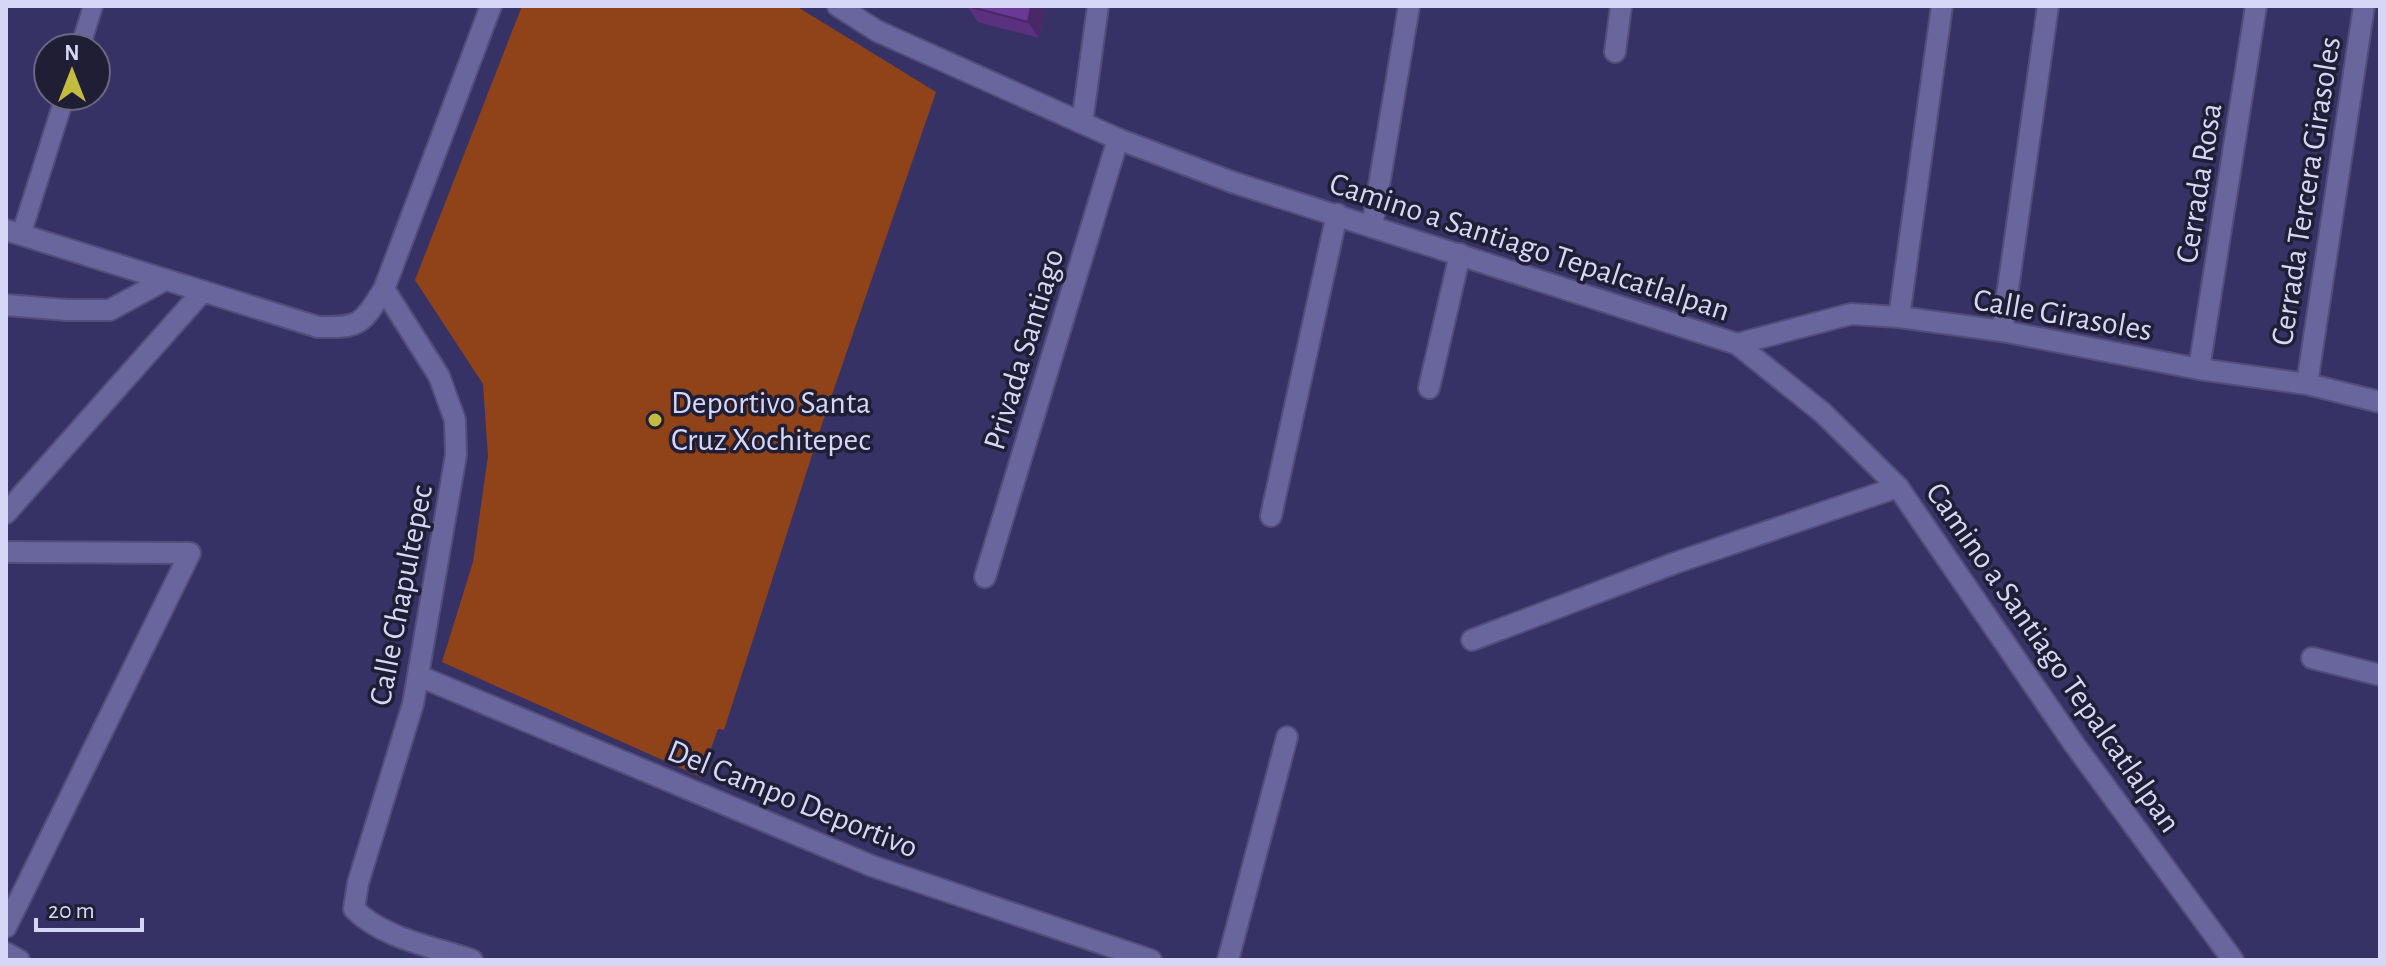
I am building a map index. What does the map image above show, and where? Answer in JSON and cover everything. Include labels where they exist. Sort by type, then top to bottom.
[{"type":"street","points":[[14,233],[318,327],[349,328],[366,317],[384,289],[491,6]]},
{"type":"street","name":"Camino a Santiago Tepalcatlalpan","points":[[838,6],[877,31],[1082,123],[1232,182],[1737,344],[1823,413],[1898,487],[2074,744],[2233,960]]},
{"type":"street","points":[[1082,123],[1098,6]]},
{"type":"street","points":[[1372,227],[1409,6]]},
{"type":"street","points":[[1615,52],[1621,6]]},
{"type":"street","points":[[1899,317],[1942,6]]},
{"type":"street","points":[[2002,331],[2048,6]]},
{"type":"street","name":"Cerrada Rosa","points":[[2199,369],[2256,6]]},
{"type":"street","name":"Cerrada Tercera Girasoles","points":[[2307,384],[2364,6]]},
{"type":"street","name":"Privada Santiago","points":[[985,577],[1118,139]]},
{"type":"street","points":[[1271,516],[1337,214]]},
{"type":"street","points":[[1429,388],[1460,254]]},
{"type":"street","points":[[6,305],[54,310],[110,310],[165,280]]},
{"type":"street","name":"Calle Chapultepec","points":[[384,289],[439,376],[455,420],[456,455],[413,704],[358,883],[354,909],[364,920],[398,935],[472,960]]},
{"type":"street","points":[[6,513],[203,291]]},
{"type":"street","name":"Calle Girasoles","points":[[1737,344],[1851,314],[1899,317],[2002,331],[2199,369],[2307,384],[2380,402]]},
{"type":"street","points":[[1472,640],[1675,563],[1898,487]]},
{"type":"street","points":[[6,552],[190,553],[6,927]]},
{"type":"street","points":[[2312,658],[2380,675]]},
{"type":"street","name":"Del Campo Deportivo","points":[[419,676],[872,866],[1151,960]]},
{"type":"street","points":[[1228,960],[1287,737]]},
{"type":"street","points":[[6,953],[19,960]]},
{"type":"lane","points":[[85,32],[93,6]]},
{"type":"lane","points":[[14,233],[59,112]]},
{"type":"shaded area","name":"Deportivo Santa Cruz Xochitepec","points":[[522,6],[796,6],[936,92],[822,424],[724,730],[718,729],[701,777],[442,662],[473,562],[488,456],[483,384],[415,280]]},
{"type":"building","points":[[967,6],[1031,6],[1028,22]]},
{"type":"place","name":"Deportivo Santa Cruz Xochitepec","points":[[655,420]]}]
